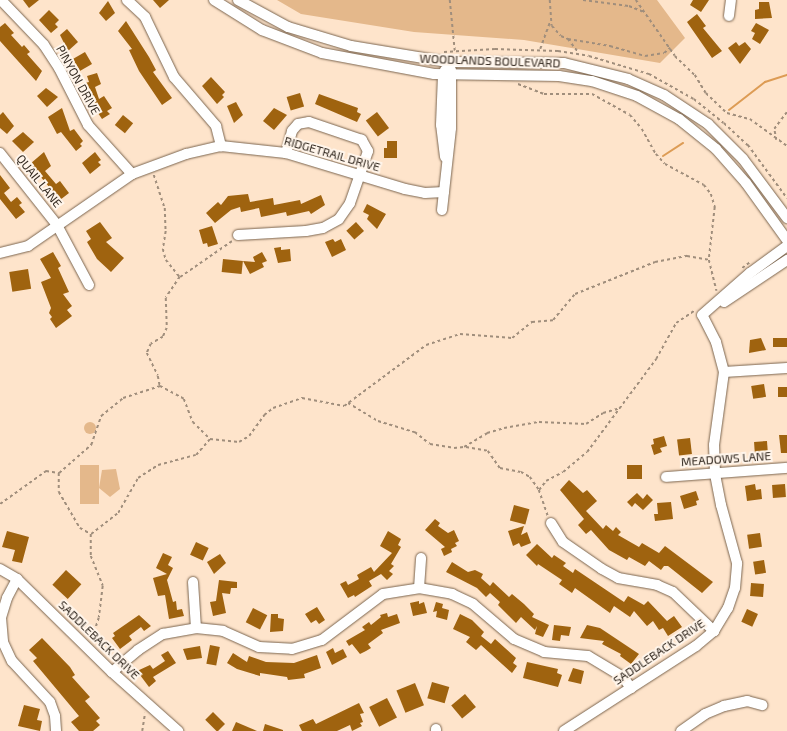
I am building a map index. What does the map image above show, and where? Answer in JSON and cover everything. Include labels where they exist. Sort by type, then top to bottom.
[{"type":"street","name":"PINYON DRIVE","points":[[1,0],[44,45],[59,68],[88,125],[132,174]]},
{"type":"street","points":[[127,0],[145,17],[174,77],[216,126],[221,146]]},
{"type":"street","name":"WOODLANDS BOULEVARD","points":[[214,0],[262,30],[303,47],[363,62],[448,75],[559,76],[607,85],[651,103],[679,119],[716,149],[746,183],[787,240]]},
{"type":"street","name":"WOODLANDS BOULEVARD","points":[[238,0],[266,17],[310,35],[415,59],[448,62],[564,63],[612,74],[646,86],[694,113],[721,136],[751,169],[787,218]]},
{"type":"street","points":[[729,16],[731,0]]},
{"type":"street","points":[[442,210],[446,163],[441,125],[448,75],[448,62]]},
{"type":"street","points":[[238,236],[323,228],[339,218],[350,203],[362,175],[367,156],[365,143],[309,122],[298,124],[292,131],[286,153]]},
{"type":"street","name":"RIDGETRAIL DRIVE","points":[[0,253],[28,246],[132,174],[152,166],[221,146],[286,153],[362,175],[410,191],[444,192]]},
{"type":"street","name":"QUAIL LANE","points":[[0,153],[57,225],[89,285]]},
{"type":"street","points":[[701,311],[787,246]]},
{"type":"street","points":[[701,311],[756,283],[787,260]]},
{"type":"street","name":"SADDLEBACK DRIVE","points":[[564,731],[631,688],[714,631],[728,608],[735,588],[737,563],[721,505],[715,473],[714,446],[724,372],[716,342],[701,311]]},
{"type":"street","points":[[724,372],[787,368]]},
{"type":"street","name":"MEADOWS LANE","points":[[666,477],[787,468]]},
{"type":"street","points":[[551,523],[563,542],[602,569],[618,578],[657,585],[673,592],[714,631]]},
{"type":"street","points":[[419,588],[421,558]]},
{"type":"street","name":"SADDLEBACK DRIVE","points":[[0,569],[17,579],[112,672],[178,731]]},
{"type":"street","points":[[17,579],[7,598],[1,618],[3,642],[12,661],[50,702],[55,716],[56,731]]},
{"type":"street","points":[[193,582],[196,628]]},
{"type":"street","points":[[112,672],[138,650],[163,634],[196,628],[223,631],[259,647],[292,649],[322,640],[383,594],[419,588],[452,594],[473,604],[514,639],[544,652],[588,656],[623,677],[631,688]]},
{"type":"street","points":[[681,731],[705,714],[724,706],[747,701],[762,705]]},
{"type":"path","points":[[441,52],[455,52],[450,0]]},
{"type":"path","points":[[540,49],[550,22],[550,0]]},
{"type":"path","points":[[583,0],[629,6],[645,13]]},
{"type":"path","points":[[636,0],[670,48],[695,75],[706,94],[727,113],[750,119],[777,141],[787,146]]},
{"type":"path","points":[[550,22],[555,31],[568,39],[579,54]]},
{"type":"path","points":[[568,39],[610,46],[646,56],[664,53],[670,48]]},
{"type":"path","points":[[512,81],[544,94],[592,94],[630,116],[642,129],[656,154],[665,164],[704,185],[711,194],[715,207],[709,260],[718,292],[714,296]]},
{"type":"path","points":[[777,141],[774,129],[787,112]]},
{"type":"path","points":[[152,166],[165,208],[166,232],[163,249],[166,260],[180,277]]},
{"type":"path","points":[[160,386],[158,376],[147,353],[151,344],[162,337],[167,328],[166,298],[180,277],[202,260],[226,247],[238,236]]},
{"type":"path","points":[[0,504],[46,471],[59,472],[91,445],[101,416],[123,398],[160,386],[184,399],[193,422],[210,439],[232,442],[244,440],[268,411],[302,398],[338,406],[348,403],[364,389],[414,352],[438,340],[470,334],[512,338],[532,322],[553,320],[575,294],[644,266],[687,256],[709,260]]},
{"type":"path","points":[[540,490],[546,481],[584,455],[659,354],[676,323],[701,311]]},
{"type":"path","points":[[348,403],[378,420],[415,432],[430,444],[488,451],[496,466],[526,474],[540,490],[551,523]]},
{"type":"path","points":[[464,447],[487,433],[504,428],[539,422],[586,424],[603,414],[620,408]]},
{"type":"path","points":[[91,534],[118,513],[138,478],[158,465],[196,455],[210,439]]},
{"type":"path","points":[[59,472],[59,492],[80,528],[91,534]]},
{"type":"path","points":[[91,534],[91,556],[103,586],[99,618],[93,636],[106,650],[108,657]]},
{"type":"path","points":[[142,731],[147,703]]},
{"type":"shaded area","points":[[277,0],[657,0],[685,38],[660,63],[524,40],[414,32],[301,14]]},
{"type":"shaded area","points":[[88,422],[92,422],[96,428],[92,434],[88,434],[84,430],[84,426]]},
{"type":"shaded area","points":[[80,465],[99,465],[99,504],[80,504]]},
{"type":"shaded area","points":[[116,469],[120,489],[110,497],[99,488],[102,470]]},
{"type":"building","points":[[23,0],[39,0],[29,8]]},
{"type":"building","points":[[153,0],[169,0],[160,8]]},
{"type":"building","points":[[693,0],[709,0],[701,12],[690,5]]},
{"type":"building","points":[[108,1],[115,13],[106,21],[99,13]]},
{"type":"building","points":[[759,2],[769,2],[772,18],[755,19],[755,10],[759,9]]},
{"type":"building","points":[[49,10],[59,20],[55,24],[58,27],[51,33],[39,20]]},
{"type":"building","points":[[697,14],[706,26],[703,28],[722,51],[712,58],[687,22]]},
{"type":"building","points":[[126,21],[156,70],[153,72],[172,98],[162,105],[139,71],[129,50],[132,49],[118,31]]},
{"type":"building","points":[[5,23],[14,33],[11,35],[22,47],[24,45],[30,52],[27,54],[42,71],[36,81],[0,41],[0,27]]},
{"type":"building","points":[[756,23],[769,30],[760,44],[752,39],[755,33],[751,31]]},
{"type":"building","points":[[67,29],[78,42],[68,51],[60,35]]},
{"type":"building","points":[[736,42],[739,46],[745,42],[751,49],[740,64],[728,48]]},
{"type":"building","points":[[85,52],[92,64],[80,71],[73,59]]},
{"type":"building","points":[[97,73],[101,84],[95,87],[99,99],[104,96],[112,108],[107,111],[110,114],[102,119],[92,104],[85,83],[89,82],[87,76]]},
{"type":"building","points":[[211,77],[225,92],[222,95],[224,97],[217,104],[202,86]]},
{"type":"building","points":[[46,88],[58,97],[47,107],[37,96]]},
{"type":"building","points":[[300,93],[304,106],[291,110],[287,97]]},
{"type":"building","points":[[319,94],[358,108],[357,112],[361,114],[357,122],[315,104]]},
{"type":"building","points":[[236,102],[243,115],[234,123],[227,106]]},
{"type":"building","points":[[62,108],[70,131],[74,129],[83,141],[80,144],[82,146],[76,151],[61,132],[57,134],[48,117]]},
{"type":"building","points":[[274,108],[287,115],[274,130],[263,121]]},
{"type":"building","points":[[3,112],[14,126],[7,134],[0,128],[0,115]]},
{"type":"building","points":[[377,112],[389,128],[378,136],[366,120]]},
{"type":"building","points":[[123,115],[133,123],[125,133],[115,125]]},
{"type":"building","points":[[23,132],[34,142],[23,152],[12,141]]},
{"type":"building","points":[[387,141],[397,141],[397,158],[384,158],[384,148],[387,148]]},
{"type":"building","points":[[44,152],[51,166],[45,171],[56,184],[60,181],[69,193],[60,200],[30,164]]},
{"type":"building","points":[[95,152],[101,160],[98,162],[101,165],[90,174],[82,163]]},
{"type":"building","points":[[0,175],[10,188],[4,193],[11,202],[17,197],[22,203],[19,205],[25,212],[16,219],[0,199]]},
{"type":"building","points":[[248,194],[250,202],[273,198],[274,205],[300,200],[301,204],[321,195],[325,205],[311,214],[309,211],[287,216],[286,212],[261,217],[259,208],[241,212],[240,207],[231,210],[215,223],[206,213],[218,202],[221,205],[228,196]]},
{"type":"building","points":[[367,204],[386,214],[377,229],[367,219],[369,215],[363,212]]},
{"type":"building","points":[[100,222],[112,238],[106,242],[124,258],[111,272],[97,259],[87,242],[91,239],[86,231]]},
{"type":"building","points":[[356,222],[364,231],[354,240],[346,231]]},
{"type":"building","points":[[212,226],[218,244],[208,247],[207,243],[203,244],[199,230]]},
{"type":"building","points":[[333,239],[335,242],[341,239],[346,250],[332,257],[325,242]]},
{"type":"building","points":[[281,247],[281,250],[290,249],[291,261],[278,263],[274,248]]},
{"type":"building","points":[[53,252],[61,266],[58,268],[69,292],[63,294],[72,306],[67,310],[72,316],[56,328],[50,319],[52,317],[49,313],[51,308],[41,282],[51,278],[40,259]]},
{"type":"building","points":[[262,252],[267,261],[262,263],[264,267],[250,274],[243,261],[255,262],[253,257]]},
{"type":"building","points":[[223,259],[243,261],[242,274],[222,272]]},
{"type":"building","points":[[28,269],[31,289],[12,292],[9,272]]},
{"type":"building","points":[[761,338],[766,350],[749,353],[750,340]]},
{"type":"building","points":[[773,338],[787,338],[787,347],[773,347]]},
{"type":"building","points":[[764,384],[766,397],[753,399],[751,386]]},
{"type":"building","points":[[778,387],[787,387],[787,397],[778,397]]},
{"type":"building","points":[[779,435],[787,435],[787,453],[781,453]]},
{"type":"building","points":[[664,436],[667,446],[660,448],[662,452],[654,455],[651,445],[654,444],[653,439]]},
{"type":"building","points":[[690,438],[692,454],[679,455],[677,440]]},
{"type":"building","points":[[767,441],[768,455],[755,456],[754,442]]},
{"type":"building","points":[[627,465],[642,465],[642,479],[627,479]]},
{"type":"building","points":[[569,480],[583,493],[587,490],[597,501],[586,511],[603,529],[606,525],[613,531],[616,527],[621,532],[618,535],[639,547],[642,543],[659,553],[665,546],[713,582],[702,593],[668,566],[664,566],[661,570],[649,561],[645,566],[629,557],[627,560],[609,550],[591,530],[586,534],[578,525],[584,519],[560,490]]},
{"type":"building","points":[[755,484],[756,490],[761,489],[762,499],[747,501],[745,486]]},
{"type":"building","points":[[785,484],[786,497],[773,498],[772,485]]},
{"type":"building","points":[[696,491],[699,500],[696,501],[697,505],[684,509],[680,496]]},
{"type":"building","points":[[637,493],[643,499],[647,494],[653,500],[643,510],[635,503],[632,507],[627,502]]},
{"type":"building","points":[[671,502],[673,519],[655,521],[654,514],[658,514],[657,503]]},
{"type":"building","points":[[514,505],[529,509],[525,525],[510,520]]},
{"type":"building","points":[[435,519],[440,523],[438,526],[448,533],[454,530],[459,541],[455,543],[457,546],[451,549],[452,552],[444,556],[441,549],[445,547],[425,530]]},
{"type":"building","points":[[524,526],[521,535],[527,532],[531,543],[521,547],[519,543],[513,546],[508,531]]},
{"type":"building","points":[[7,531],[29,537],[22,563],[12,561],[15,550],[2,547]]},
{"type":"building","points":[[388,531],[401,539],[398,545],[401,547],[391,564],[394,566],[389,571],[393,574],[387,580],[381,574],[369,581],[372,586],[355,597],[354,595],[348,598],[340,584],[346,581],[348,585],[359,579],[357,575],[371,567],[374,572],[392,553],[380,546]]},
{"type":"building","points":[[760,533],[762,547],[749,549],[747,535]]},
{"type":"building","points":[[196,542],[209,548],[203,561],[190,555]]},
{"type":"building","points":[[537,544],[552,558],[554,555],[566,563],[563,566],[573,573],[575,569],[624,602],[628,596],[644,605],[648,601],[667,621],[674,616],[682,627],[668,636],[663,628],[659,630],[653,621],[647,626],[634,611],[630,617],[614,606],[610,613],[575,588],[572,593],[559,584],[562,580],[538,564],[537,566],[526,555]]},
{"type":"building","points":[[163,553],[172,557],[168,565],[173,568],[167,580],[173,602],[176,601],[177,610],[182,609],[184,616],[169,619],[165,595],[158,596],[153,578],[167,574],[156,568]]},
{"type":"building","points":[[220,554],[226,563],[214,574],[207,562]]},
{"type":"building","points":[[764,560],[766,573],[755,575],[753,562]]},
{"type":"building","points":[[452,562],[468,572],[475,570],[483,574],[481,578],[490,586],[493,582],[509,597],[512,594],[534,614],[532,617],[549,625],[543,637],[535,634],[537,626],[535,630],[521,617],[516,623],[498,605],[500,602],[490,593],[486,597],[477,588],[446,572]]},
{"type":"building","points":[[66,570],[81,584],[68,599],[52,585]]},
{"type":"building","points":[[219,580],[237,582],[237,588],[231,588],[230,594],[222,593],[226,613],[213,616],[210,602],[216,601]]},
{"type":"building","points":[[751,583],[764,584],[763,597],[750,596]]},
{"type":"building","points":[[419,601],[419,604],[424,602],[427,613],[413,616],[410,603]]},
{"type":"building","points":[[436,602],[443,604],[442,608],[449,610],[447,620],[436,617],[437,611],[433,612]]},
{"type":"building","points":[[317,607],[325,620],[319,624],[316,620],[311,623],[305,614]]},
{"type":"building","points":[[253,608],[267,615],[260,630],[246,622]]},
{"type":"building","points":[[747,609],[758,614],[752,627],[741,622]]},
{"type":"building","points":[[387,613],[388,617],[397,614],[400,623],[381,630],[383,633],[368,644],[371,648],[360,654],[352,644],[349,646],[346,641],[365,630],[362,627],[369,622],[371,625],[381,617],[380,615]]},
{"type":"building","points":[[271,614],[278,614],[278,618],[284,619],[283,631],[270,632]]},
{"type":"building","points":[[460,614],[472,620],[484,632],[481,636],[491,644],[495,639],[516,658],[513,663],[517,666],[512,673],[481,645],[476,650],[466,642],[470,637],[453,629]]},
{"type":"building","points":[[139,615],[151,626],[144,631],[141,627],[129,636],[132,640],[120,649],[112,638],[115,636],[113,633]]},
{"type":"building","points":[[554,625],[571,627],[569,636],[561,635],[560,641],[552,640]]},
{"type":"building","points":[[587,625],[600,628],[639,654],[631,664],[620,656],[621,654],[602,644],[604,641],[580,638]]},
{"type":"building","points":[[42,638],[70,667],[75,675],[72,677],[90,697],[85,701],[100,718],[96,721],[100,725],[93,731],[79,731],[71,722],[79,716],[33,661],[37,658],[29,650]]},
{"type":"building","points":[[210,645],[220,647],[216,666],[206,664]]},
{"type":"building","points":[[200,646],[202,658],[187,660],[183,649]]},
{"type":"building","points":[[333,648],[335,653],[343,649],[347,657],[332,665],[326,652]]},
{"type":"building","points":[[168,651],[176,663],[153,677],[156,681],[149,687],[137,671],[150,665],[153,669],[165,661],[161,655]]},
{"type":"building","points":[[233,653],[247,662],[249,656],[266,662],[294,663],[317,655],[321,668],[304,674],[305,678],[288,680],[287,677],[260,673],[260,676],[237,669],[227,663]]},
{"type":"building","points":[[527,662],[558,669],[557,673],[562,675],[558,687],[523,678]]},
{"type":"building","points":[[573,668],[584,671],[581,684],[568,681]]},
{"type":"building","points":[[432,682],[449,687],[445,703],[427,698]]},
{"type":"building","points":[[415,683],[424,705],[405,713],[396,690]]},
{"type":"building","points":[[465,694],[476,707],[462,719],[451,706]]},
{"type":"building","points":[[387,698],[397,718],[379,727],[369,707]]},
{"type":"building","points":[[359,703],[364,713],[360,714],[363,722],[360,723],[362,726],[352,731],[350,725],[337,731],[302,731],[299,725],[313,719],[316,724]]},
{"type":"building","points":[[24,705],[40,709],[37,720],[42,721],[40,731],[18,726]]},
{"type":"building","points":[[213,712],[225,724],[216,731],[205,720]]},
{"type":"building","points":[[236,722],[257,731],[232,731]]},
{"type":"building","points":[[265,724],[283,730],[283,731],[263,731]]},
{"type":"waterway","points":[[729,110],[765,82],[787,75]]},
{"type":"waterway","points":[[663,156],[683,143]]}]
